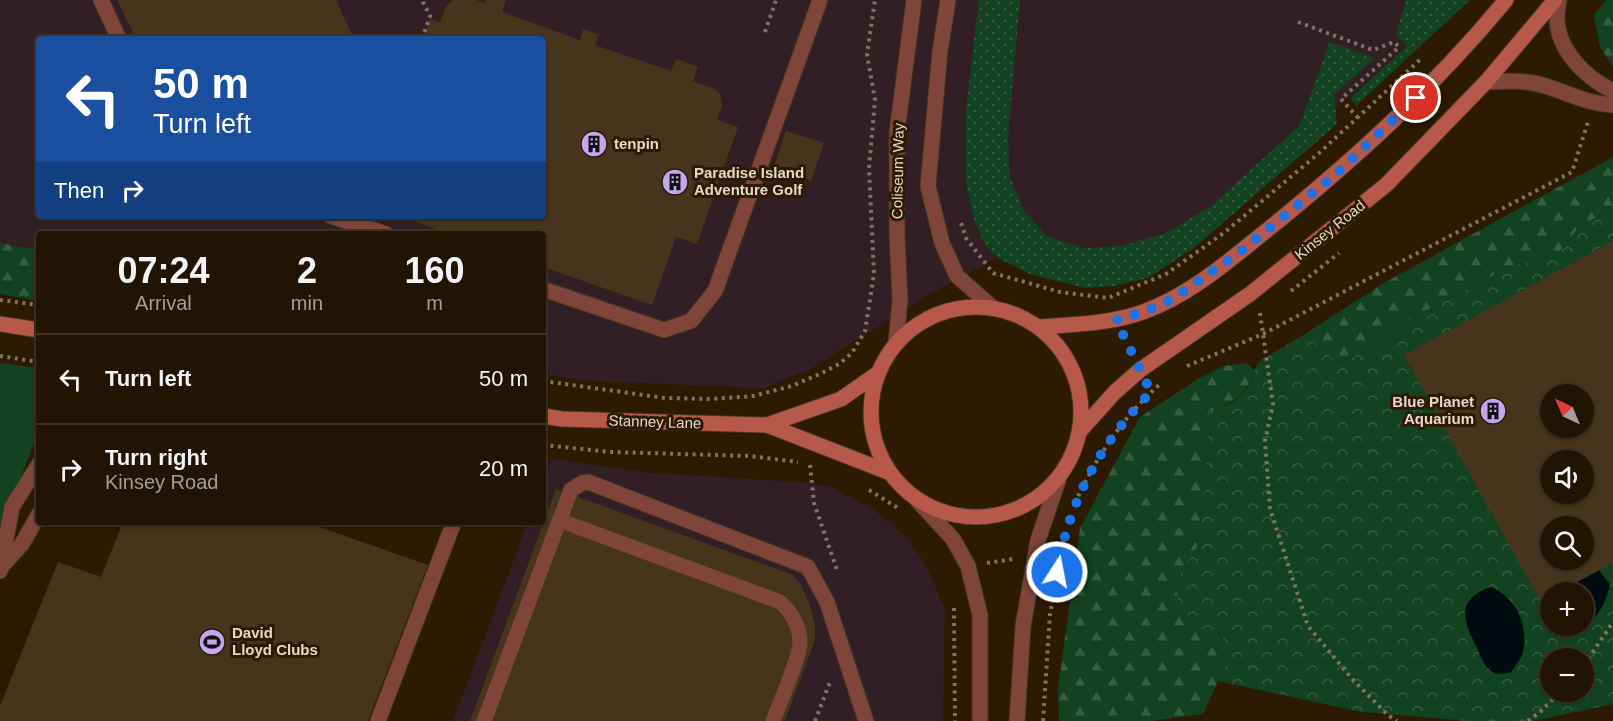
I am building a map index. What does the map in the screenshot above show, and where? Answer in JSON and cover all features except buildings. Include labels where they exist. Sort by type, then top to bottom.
[{"type":"main road","points":[[1040,327],[1116,320],[1144,312],[1195,284],[1236,255],[1336,174],[1400,115],[1458,56],[1506,0]]},
{"type":"main road","name":"Kinsey Road","points":[[1080,431],[1114,393],[1140,370],[1250,294],[1386,185],[1486,82],[1557,0]]},
{"type":"main road","points":[[966,306],[992,307],[1018,315],[1040,327],[1061,348],[1075,373],[1081,399],[1080,431],[1073,454],[1059,478],[1030,502],[993,516],[958,516],[917,500],[899,485],[888,472],[874,441],[870,409],[877,374],[886,355],[896,342],[930,316],[966,306]]},
{"type":"main road","points":[[0,324],[36,330]]},
{"type":"main road","name":"Stanney Lane","points":[[546,416],[562,419],[767,424],[841,399],[877,374]]},
{"type":"main road","name":"Stanney Lane","points":[[767,424],[888,472]]},
{"type":"street","points":[[101,0],[118,36]]},
{"type":"street","points":[[546,290],[664,330],[692,321],[715,291],[820,0]]},
{"type":"street","name":"Coliseum Way","points":[[896,342],[900,300],[897,234],[897,132],[914,0]]},
{"type":"street","name":"Coliseum Way","points":[[948,0],[940,51],[928,186],[942,243],[957,276],[992,307]]},
{"type":"street","points":[[1557,0],[1557,20],[1568,51],[1590,77],[1613,91]]},
{"type":"street","points":[[1486,82],[1539,84],[1594,104],[1613,105]]},
{"type":"street","points":[[340,219],[377,231]]},
{"type":"street","points":[[1,569],[12,507],[36,469]]},
{"type":"street","points":[[1017,721],[1023,626],[1038,540],[1059,478]]},
{"type":"street","points":[[484,721],[571,490],[588,482],[808,567],[827,602],[866,721]]},
{"type":"street","points":[[917,500],[953,538],[968,566],[980,615],[980,721]]},
{"type":"street","points":[[1,569],[22,544],[36,519]]},
{"type":"street","points":[[559,520],[780,602],[788,608],[798,630],[800,648],[773,721]]},
{"type":"street","points":[[378,721],[453,525]]},
{"type":"path","points":[[422,0],[430,16],[423,36]]},
{"type":"path","points":[[765,32],[776,0]]},
{"type":"path","points":[[546,381],[665,398],[712,399],[753,396],[792,386],[822,373],[839,364],[852,353],[865,331],[874,274],[869,168],[875,100],[867,54],[875,0]]},
{"type":"path","points":[[1298,22],[1373,50],[1394,42],[1399,47],[1341,99],[1358,118]]},
{"type":"path","points":[[959,217],[966,238],[993,273],[1060,292],[1108,298],[1166,274],[1225,232],[1358,118],[1428,53]]},
{"type":"path","points":[[1184,367],[1263,334],[1572,172],[1594,104]]},
{"type":"path","points":[[1250,294],[1260,314],[1273,404],[1264,441],[1270,509],[1308,626],[1353,680],[1397,721]]},
{"type":"path","points":[[1106,297],[1116,320]]},
{"type":"path","points":[[0,300],[36,305]]},
{"type":"path","points":[[0,356],[36,362]]},
{"type":"path","points":[[1140,370],[1151,392]]},
{"type":"path","points":[[1073,509],[1099,456],[1126,419],[1164,381]]},
{"type":"path","points":[[546,445],[611,452],[750,456],[810,463],[818,466]]},
{"type":"path","points":[[866,488],[890,502],[906,515]]},
{"type":"path","points":[[1043,721],[1050,614],[1066,530]]},
{"type":"path","points":[[968,566],[1061,552]]},
{"type":"path","points":[[954,602],[956,721]]},
{"type":"path","points":[[1594,650],[1613,622]]},
{"type":"path","points":[[1528,721],[1550,702]]},
{"type":"shaded area","points":[[0,0],[1459,0],[1204,226],[1136,263],[1022,244],[927,296],[812,368],[764,388],[590,381],[546,374],[546,231],[36,231],[36,286],[0,278]]},
{"type":"shaded area","points":[[552,459],[651,473],[801,482],[831,487],[873,509],[908,538],[927,567],[945,610],[943,721],[453,721],[527,525],[546,525],[546,475]]},
{"type":"shaded area","points":[[1599,570],[1610,585],[1605,600],[1594,618],[1594,582],[1577,582]]},
{"type":"shaded area","points":[[1490,587],[1507,597],[1518,613],[1524,632],[1521,657],[1511,672],[1503,674],[1493,672],[1485,665],[1471,636],[1466,618],[1467,604],[1479,592]]},
{"type":"green space","points":[[979,0],[1020,0],[1008,139],[1010,177],[1023,209],[1048,237],[1084,248],[1121,246],[1166,233],[1210,207],[1299,126],[1330,42],[1375,58],[1334,95],[1337,124],[1194,248],[1148,278],[1114,286],[1085,288],[1030,274],[998,258],[984,244],[974,218],[966,184],[966,110]]},
{"type":"green space","points":[[1406,0],[1470,0],[1356,106],[1350,98],[1407,46],[1396,34]]},
{"type":"green space","points":[[1606,0],[1613,0],[1613,67],[1600,47],[1594,15]]},
{"type":"green space","points":[[1613,157],[1613,208],[1579,227],[1559,253],[1512,266],[1398,325],[1385,344],[1336,363],[1305,334],[1382,284]]},
{"type":"green space","points":[[1613,208],[1613,704],[1533,721],[1468,721],[1362,712],[1218,681],[1232,651],[1217,631],[1200,629],[1178,606],[1176,580],[1197,547],[1205,479],[1209,413],[1232,403],[1248,388],[1258,362],[1305,334],[1337,363],[1385,344],[1398,325],[1512,266],[1559,253],[1579,227]]},
{"type":"green space","points":[[0,243],[36,249],[36,300],[0,294]]},
{"type":"green space","points":[[0,363],[36,368],[36,439],[0,529]]},
{"type":"green space","points":[[1247,363],[1256,372],[1247,387],[1231,402],[1209,413],[1205,479],[1197,547],[1176,580],[1232,651],[1203,714],[1151,721],[1059,721],[1058,688],[1080,528],[1140,417],[1198,379],[1224,366]]},
{"type":"place","name":"tenpin","points":[[594,144]]},
{"type":"place","name":"Paradise Island Adventure Golf","points":[[675,182]]},
{"type":"place","name":"Blue Planet Aquarium","points":[[1493,411]]},
{"type":"place","name":"David Lloyd Clubs","points":[[212,642]]},
{"type":"route","points":[[1057,572],[1066,530],[1086,480],[1099,456],[1115,434],[1151,392],[1116,320],[1144,312],[1172,299],[1236,255],[1336,174],[1416,98]]}]
